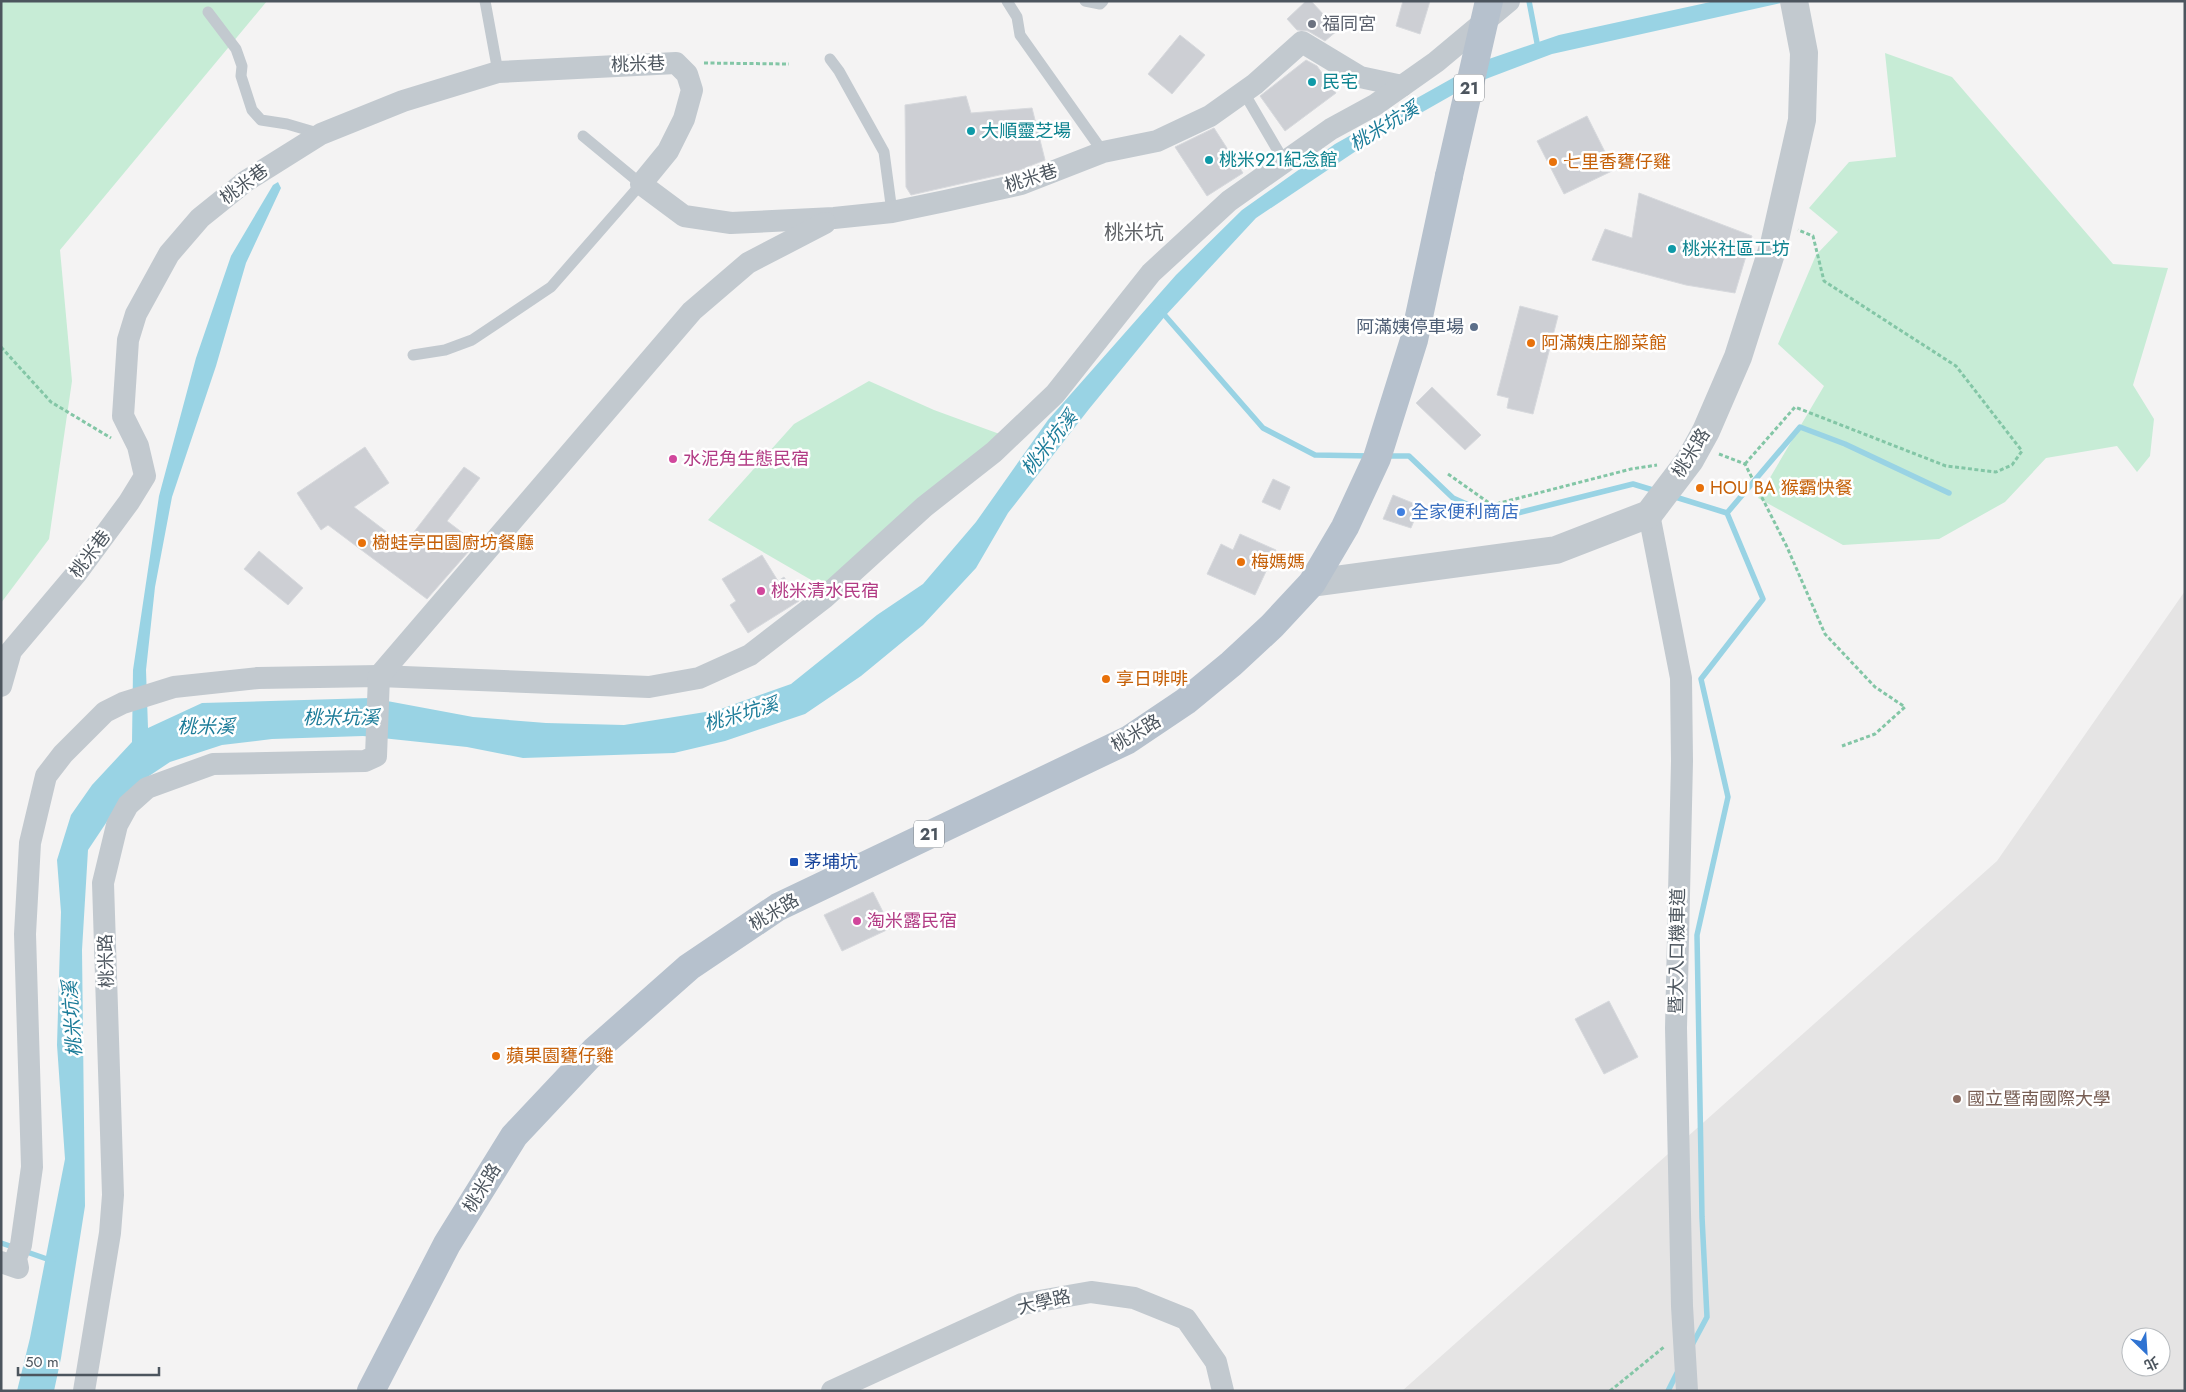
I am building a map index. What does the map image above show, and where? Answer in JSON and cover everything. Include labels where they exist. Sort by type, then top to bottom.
[{"type":"main road","name":"桃米路","points":[[372,1391],[447,1244],[514,1136],[594,1051],[689,967],[778,907],[1128,740],[1186,701],[1231,664],[1272,626],[1312,583],[1345,527],[1380,450],[1414,340],[1489,1]]},
{"type":"street","points":[[13,1254],[32,1167],[25,934],[30,843],[46,776],[63,754],[105,712],[123,703],[174,687],[258,678],[379,683],[649,687],[699,678],[750,655],[824,598],[924,507],[994,452],[1055,394],[1151,273],[1229,201],[1331,129],[1374,106],[1436,62],[1509,1]]},
{"type":"street","name":"桃米路","points":[[1649,514],[1694,453],[1738,357],[1779,223],[1802,120],[1804,53],[1795,6]]},
{"type":"street","name":"桃米巷","points":[[1,686],[11,651],[76,574],[145,476],[138,446],[123,416],[128,340],[136,314],[169,254],[200,218],[246,181],[321,134],[403,101],[498,72],[676,63],[687,74],[692,90],[684,119],[668,151],[641,184],[684,216],[731,223],[834,218],[892,212],[1021,184],[1103,152],[1157,141],[1210,116],[1302,42],[1360,77],[1402,86]]},
{"type":"street","points":[[379,683],[692,311],[748,263],[834,218]]},
{"type":"street","points":[[1312,583],[1556,550],[1649,514]]},
{"type":"street","name":"暨大入口機車道","points":[[1649,514],[1681,678],[1682,761],[1676,1028],[1687,1391]]},
{"type":"street","name":"桃米路","points":[[84,1391],[110,1233],[113,1195],[103,883],[117,825],[128,805],[147,788],[213,764],[365,761],[376,756],[379,683]]},
{"type":"street","name":"大學路","points":[[832,1391],[1022,1304],[1091,1292],[1134,1298],[1186,1319],[1216,1362],[1222,1391]]},
{"type":"lane","points":[[485,1],[498,72]]},
{"type":"lane","points":[[1007,1],[1017,17],[1020,35],[1103,152]]},
{"type":"lane","points":[[1085,1],[1100,4],[1102,1]]},
{"type":"lane","points":[[208,12],[236,49],[242,66],[241,76],[252,110],[261,120],[287,124],[321,134]]},
{"type":"lane","points":[[830,59],[839,71],[884,152],[892,212]]},
{"type":"lane","points":[[1243,91],[1284,161]]},
{"type":"lane","points":[[412,355],[445,350],[472,340],[551,287],[641,184],[583,136]]},
{"type":"path","points":[[676,63],[788,64]]},
{"type":"path","points":[[1745,464],[1794,407],[1946,466],[1996,472],[2012,465],[2022,451],[1956,366],[1824,281],[1812,236],[1779,223]]},
{"type":"path","points":[[1,347],[52,402],[111,438],[138,446]]},
{"type":"path","points":[[1448,474],[1492,505],[1694,453],[1745,464]]},
{"type":"path","points":[[1745,464],[1787,547],[1825,634],[1875,686],[1905,707],[1875,734],[1842,746]]},
{"type":"path","points":[[1610,1391],[1684,1332]]},
{"type":"shaded area","name":"國立暨南國際大學","points":[[2185,591],[2185,1391],[1402,1391],[1997,861]]},
{"type":"green space","points":[[1,1],[267,1],[60,250],[72,381],[49,539],[1,603]]},
{"type":"green space","points":[[1885,53],[1952,77],[2113,264],[2168,268],[2133,385],[2154,419],[2150,456],[2137,472],[2117,446],[2046,458],[2005,502],[1939,539],[1843,545],[1758,498],[1824,386],[1778,344],[1816,255],[1838,232],[1809,208],[1849,162],[1896,157]]},
{"type":"green space","points":[[869,381],[934,410],[1005,436],[825,588],[708,520],[794,424]]},
{"type":"water","name":"桃米溪","points":[[1715,1],[1790,1],[1552,54],[1470,85],[1368,143],[1256,218],[1166,315],[1089,409],[1008,513],[976,568],[923,625],[861,676],[805,714],[725,741],[674,753],[523,758],[467,747],[363,736],[272,739],[222,745],[170,762],[134,786],[112,814],[88,850],[82,950],[85,1206],[61,1358],[54,1391],[17,1391],[30,1338],[65,1159],[57,1045],[61,912],[57,860],[71,815],[92,785],[132,742],[133,670],[159,496],[196,358],[231,256],[273,185],[278,182],[281,188],[246,263],[216,366],[172,497],[155,587],[146,670],[148,728],[202,703],[371,698],[473,717],[546,723],[624,725],[718,710],[791,684],[877,615],[923,584],[976,522],[1048,420],[1176,275],[1242,210],[1335,144],[1483,61],[1559,35]]},
{"type":"building","name":"福同宮","points":[[1306,1],[1311,1],[1338,30],[1325,41],[1308,31],[1297,30],[1287,19]]},
{"type":"building","points":[[1403,1],[1430,1],[1420,34],[1396,26]]},
{"type":"building","points":[[1180,35],[1205,55],[1172,94],[1148,74]]},
{"type":"building","points":[[1306,60],[1317,66],[1336,93],[1285,131],[1260,96]]},
{"type":"building","name":"大順靈芝場","points":[[966,96],[971,113],[1032,108],[1045,160],[1017,171],[911,195],[906,187],[905,105]]},
{"type":"building","points":[[1587,116],[1614,170],[1564,194],[1537,141]]},
{"type":"building","name":"桃米921紀念館","points":[[1214,128],[1243,173],[1207,196],[1175,147]]},
{"type":"building","name":"桃米社區工坊","points":[[1639,193],[1752,236],[1735,293],[1686,285],[1592,260],[1605,229],[1632,238]]},
{"type":"building","name":"阿滿姨庄腳菜館","points":[[1520,306],[1558,316],[1533,414],[1507,408],[1509,398],[1497,395]]},
{"type":"building","points":[[1432,387],[1481,435],[1465,450],[1416,403]]},
{"type":"building","points":[[365,447],[389,483],[354,507],[404,545],[464,467],[480,478],[447,521],[476,543],[427,599],[328,525],[321,530],[297,493]]},
{"type":"building","points":[[1273,479],[1290,487],[1280,510],[1262,502]]},
{"type":"building","name":"全家便利商店","points":[[1393,495],[1420,506],[1411,528],[1383,519]]},
{"type":"building","name":"梅媽媽","points":[[1240,534],[1276,550],[1255,595],[1207,574],[1221,544],[1233,550]]},
{"type":"building","points":[[259,551],[303,588],[288,605],[244,569]]},
{"type":"building","name":"桃米清水民宿","points":[[762,555],[778,581],[784,577],[799,601],[748,633],[730,605],[736,601],[722,579]]},
{"type":"building","name":"淘米露民宿","points":[[873,892],[891,928],[842,951],[824,915]]},
{"type":"building","points":[[1609,1001],[1638,1057],[1604,1074],[1575,1019]]},
{"type":"waterway","points":[[1529,1],[1538,48]]},
{"type":"waterway","points":[[1161,311],[1263,428],[1315,455],[1370,456]]},
{"type":"waterway","points":[[1727,513],[1800,427],[1845,444],[1949,493]]},
{"type":"waterway","points":[[1386,456],[1409,456],[1453,498],[1498,518],[1633,484],[1656,491]]},
{"type":"waterway","points":[[1672,496],[1727,513],[1763,599],[1701,679],[1728,797],[1697,935],[1702,1217],[1707,1317],[1692,1345]]},
{"type":"waterway","points":[[1,1243],[16,1248]]},
{"type":"waterway","points":[[24,1251],[47,1259],[54,1259]]},
{"type":"waterway","points":[[1668,1391],[1677,1373]]},
{"type":"place","name":"福同宮","points":[[1312,24]]},
{"type":"place","name":"民宅","points":[[1312,82]]},
{"type":"place","name":"大順靈芝場","points":[[971,131]]},
{"type":"place","name":"桃米921紀念館","points":[[1209,160]]},
{"type":"place","name":"七里香甕仔雞","points":[[1553,162]]},
{"type":"place","name":"桃米社區工坊","points":[[1672,249]]},
{"type":"place","name":"阿滿姨停車場","points":[[1474,327]]},
{"type":"place","name":"阿滿姨庄腳菜館","points":[[1531,343]]},
{"type":"place","name":"水泥角生態民宿","points":[[673,459]]},
{"type":"place","name":"HOU BA 猴霸快餐","points":[[1700,488]]},
{"type":"place","name":"全家便利商店","points":[[1401,512]]},
{"type":"place","name":"樹蛙亭田園廚坊餐廳","points":[[362,543]]},
{"type":"place","name":"梅媽媽","points":[[1241,562]]},
{"type":"place","name":"桃米清水民宿","points":[[761,591]]},
{"type":"place","name":"享日啡啡","points":[[1106,679]]},
{"type":"place","name":"茅埔坑","points":[[794,862]]},
{"type":"place","name":"淘米露民宿","points":[[857,921]]},
{"type":"place","name":"蘋果園甕仔雞","points":[[496,1056]]},
{"type":"place","name":"國立暨南國際大學","points":[[1957,1099]]},
{"type":"district","name":"桃米坑","points":[[1134,232]]},
{"type":"water label","name":"桃米坑溪","points":[[1384,126]]},
{"type":"water label","name":"桃米坑溪","points":[[1049,443]]},
{"type":"water label","name":"桃米坑溪","points":[[741,714]]},
{"type":"water label","name":"桃米坑溪","points":[[341,717]]},
{"type":"water label","name":"桃米坑溪","points":[[72,1019]]}]
